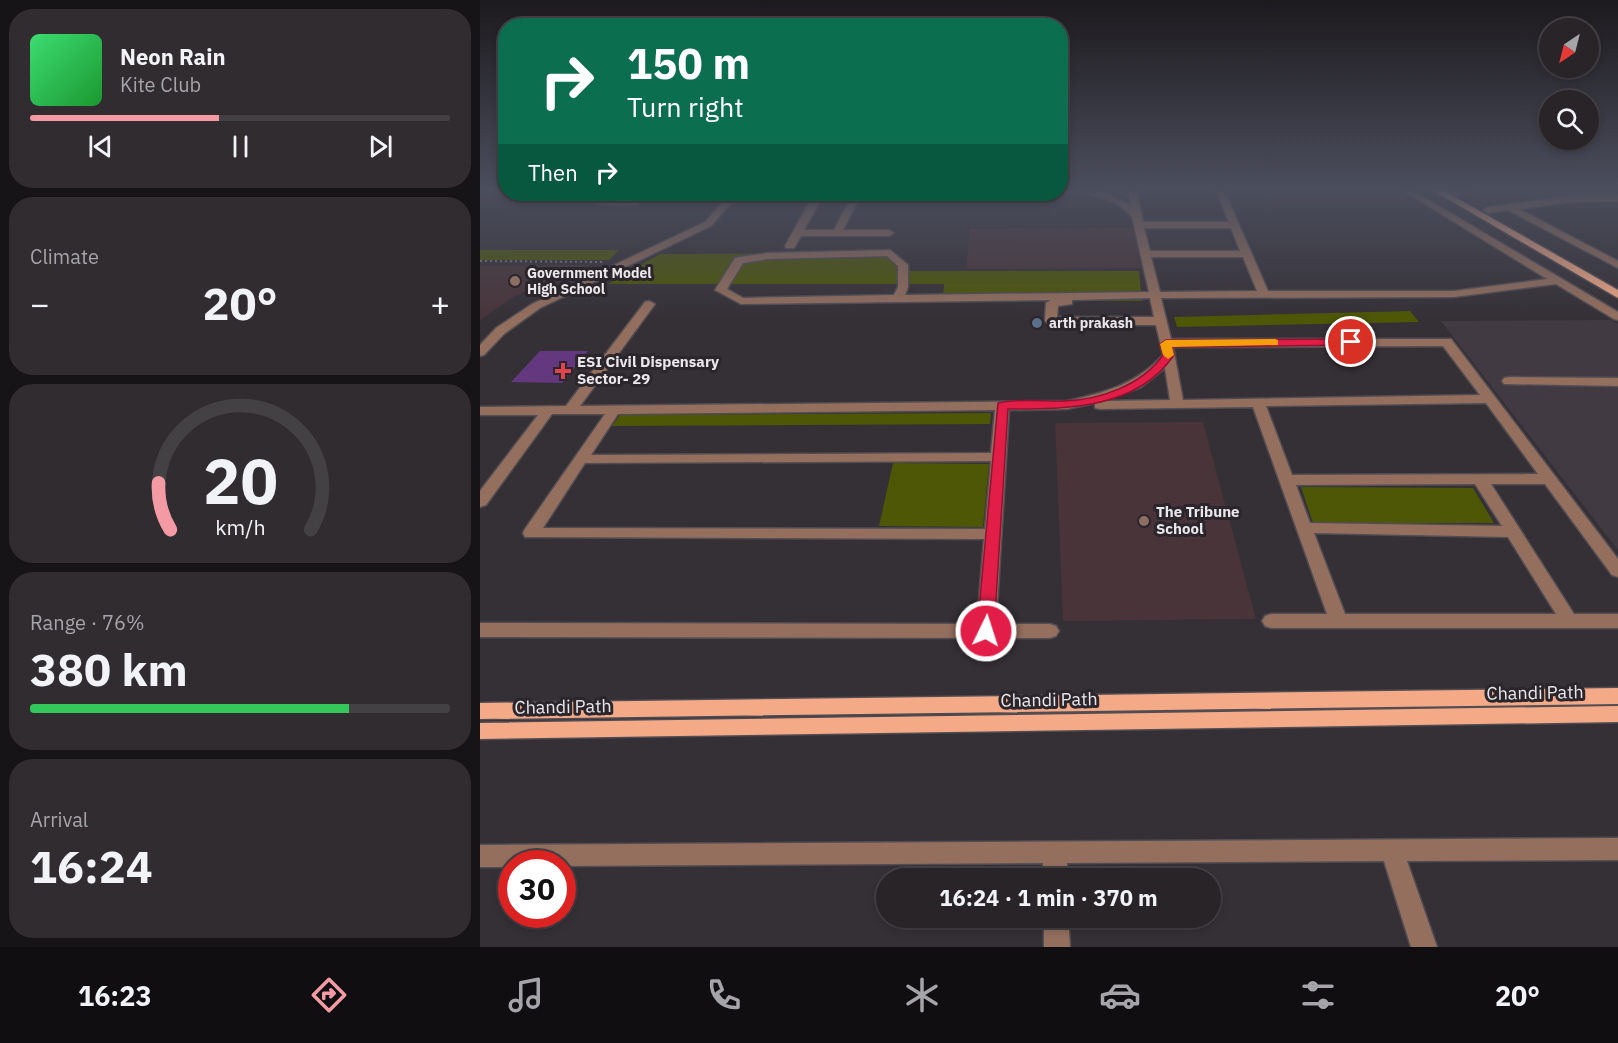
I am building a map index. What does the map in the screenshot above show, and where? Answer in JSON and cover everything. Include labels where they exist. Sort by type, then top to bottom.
[{"type":"main road","points":[[1509,232],[1618,295]]},
{"type":"main road","points":[[1527,232],[1618,284]]},
{"type":"main road","name":"Chandi Path","points":[[480,711],[1618,696]]},
{"type":"main road","name":"Chandi Path","points":[[480,730],[1618,714]]},
{"type":"street","points":[[480,337],[525,302],[675,232]]},
{"type":"street","points":[[480,352],[500,331],[536,306],[691,232]]},
{"type":"street","points":[[1141,232],[1177,404]]},
{"type":"street","points":[[1237,232],[1264,295]]},
{"type":"street","points":[[1476,232],[1618,317]]},
{"type":"street","points":[[1556,232],[1618,265]]},
{"type":"street","points":[[790,246],[797,233],[889,233]]},
{"type":"street","points":[[1601,256],[1618,252]]},
{"type":"street","points":[[898,300],[903,287],[903,265],[890,253],[768,256],[739,260],[721,290],[741,301],[1156,299],[1264,295],[1454,294],[1557,281]]},
{"type":"street","points":[[1146,254],[1247,254]]},
{"type":"street","points":[[1601,256],[1618,258]]},
{"type":"street","points":[[1156,299],[1120,302],[1054,302],[1051,321],[1161,321]]},
{"type":"street","points":[[1120,302],[1124,321]]},
{"type":"street","points":[[570,410],[649,304]]},
{"type":"street","points":[[1167,349],[1447,342],[1618,571]]},
{"type":"street","points":[[1067,405],[1113,395],[1141,382],[1159,368],[1167,349]]},
{"type":"street","points":[[1509,381],[1618,382]]},
{"type":"street","points":[[480,411],[1490,399]]},
{"type":"street","points":[[1258,403],[1338,621]]},
{"type":"street","points":[[986,631],[1002,406]]},
{"type":"street","points":[[480,502],[548,410]]},
{"type":"street","points":[[614,410],[531,534],[993,534]]},
{"type":"street","points":[[580,459],[999,457]]},
{"type":"street","points":[[1480,479],[1569,621]]},
{"type":"street","points":[[1286,480],[1550,479]]},
{"type":"street","points":[[1304,528],[1514,532]]},
{"type":"street","points":[[1271,621],[1618,621]]},
{"type":"street","points":[[480,630],[1050,631]]},
{"type":"street","points":[[480,856],[1618,849]]},
{"type":"street","points":[[1392,851],[1424,947]]},
{"type":"street","points":[[1055,853],[1055,868]]},
{"type":"street","points":[[1056,928],[1057,947]]},
{"type":"path","points":[[480,261],[611,262]]},
{"type":"shaded area","points":[[970,232],[1136,232],[1141,268],[966,269]]},
{"type":"shaded area","name":"Government Model High School","points":[[586,265],[515,296],[480,320],[480,266]]},
{"type":"shaded area","points":[[1611,320],[1618,324],[1618,550],[1441,321]]},
{"type":"shaded area","name":"The Tribune School","points":[[1203,422],[1256,619],[1063,621],[1055,423]]},
{"type":"green space","points":[[480,250],[619,250],[609,260],[480,260]]},
{"type":"green space","points":[[890,253],[910,271],[1139,271],[1142,301],[943,300],[944,284],[608,284],[660,254]]},
{"type":"green space","points":[[1410,311],[1419,322],[1177,327],[1174,317]]},
{"type":"green space","points":[[991,413],[990,424],[612,426],[620,415]]},
{"type":"green space","points":[[893,463],[989,464],[983,527],[879,526]]},
{"type":"green space","points":[[1301,487],[1473,488],[1494,523],[1313,523]]},
{"type":"building","points":[[540,351],[588,351],[562,383],[511,382]]},
{"type":"slow traffic","points":[[1168,355],[1166,344],[1275,343]]},
{"type":"place","name":"Government Model High School","points":[[515,281]]},
{"type":"place","name":"arth prakash","points":[[1037,323]]},
{"type":"place","name":"ESI Civil Dispensary Sector- 29","points":[[563,371]]},
{"type":"place","name":"The Tribune School","points":[[1144,521]]},
{"type":"route","points":[[986,631],[1002,406],[1067,405],[1113,395],[1141,382],[1159,368],[1169,355],[1166,344],[1351,342]]}]
